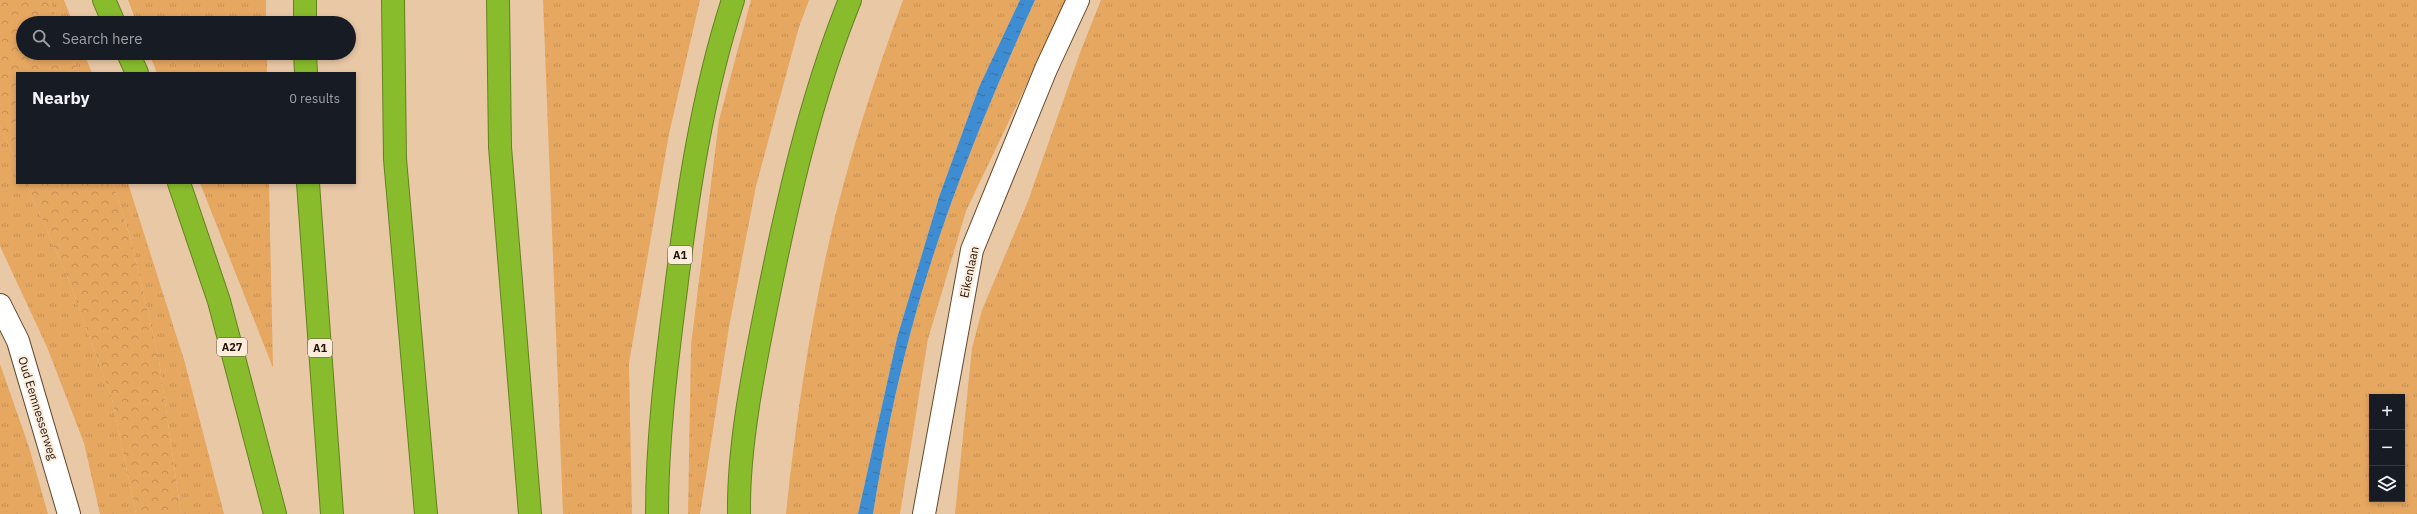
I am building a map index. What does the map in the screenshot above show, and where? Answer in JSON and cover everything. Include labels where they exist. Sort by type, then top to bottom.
[{"type":"highway","points":[[104,0],[111,16]]},
{"type":"highway","points":[[305,0],[305,16]]},
{"type":"highway","points":[[393,0],[395,159],[426,514]]},
{"type":"highway","points":[[498,0],[500,147],[530,514]]},
{"type":"highway","name":"A1","points":[[657,514],[657,486],[668,352],[686,207],[720,38],[733,0]]},
{"type":"highway","points":[[739,514],[738,482],[756,357],[782,225],[813,105],[850,0]]},
{"type":"highway","points":[[131,60],[136,72]]},
{"type":"highway","points":[[305,60],[306,72]]},
{"type":"highway","name":"A27","points":[[179,184],[219,301],[276,514]]},
{"type":"highway","name":"A1","points":[[308,184],[332,514]]},
{"type":"street","name":"Eikenlaan","points":[[924,514],[972,250],[1046,68],[1078,0]]},
{"type":"street","name":"Oud Eemnesserweg","points":[[0,305],[18,340],[69,514]]},
{"type":"green space","points":[[0,0],[49,0],[56,16],[16,16],[16,60],[74,60],[79,72],[16,72],[16,160],[0,126]]},
{"type":"green space","points":[[49,0],[64,0],[70,16],[56,16]]},
{"type":"green space","points":[[128,0],[266,0],[266,16],[134,16]]},
{"type":"green space","points":[[543,0],[700,0],[669,134],[629,363],[632,514],[563,514]]},
{"type":"green space","points":[[751,0],[809,0],[799,27],[756,186],[729,327],[700,514],[688,514],[691,345],[719,120]]},
{"type":"green space","points":[[903,0],[1020,0],[979,87],[939,197],[897,338],[858,514],[786,514],[803,382],[814,316],[834,219],[861,124]]},
{"type":"green space","points":[[1035,0],[1067,0],[966,211],[928,339],[900,514],[873,514],[885,445],[905,354],[936,246],[966,163]]},
{"type":"green space","points":[[1101,0],[2417,0],[2417,514],[955,514],[972,348],[982,310],[1028,201],[1081,50]]},
{"type":"green space","points":[[74,60],[87,60],[92,72],[79,72]]},
{"type":"green space","points":[[152,60],[267,60],[267,72],[157,72]]},
{"type":"green space","points":[[0,126],[16,160],[16,184],[26,184],[68,278],[112,399],[136,514],[100,514],[84,443],[47,347],[0,246]]},
{"type":"green space","points":[[26,184],[113,184],[131,240],[159,360],[181,514],[136,514],[112,399],[68,278]]},
{"type":"green space","points":[[113,184],[128,184],[185,363],[224,514],[181,514],[159,360],[131,240]]},
{"type":"green space","points":[[200,184],[269,184],[273,368]]},
{"type":"green space","points":[[0,364],[29,447],[48,514],[0,514]]},
{"type":"water","points":[[1020,0],[1035,0],[966,163],[936,246],[905,354],[885,445],[873,514],[858,514],[897,338],[939,197],[979,87]]}]
